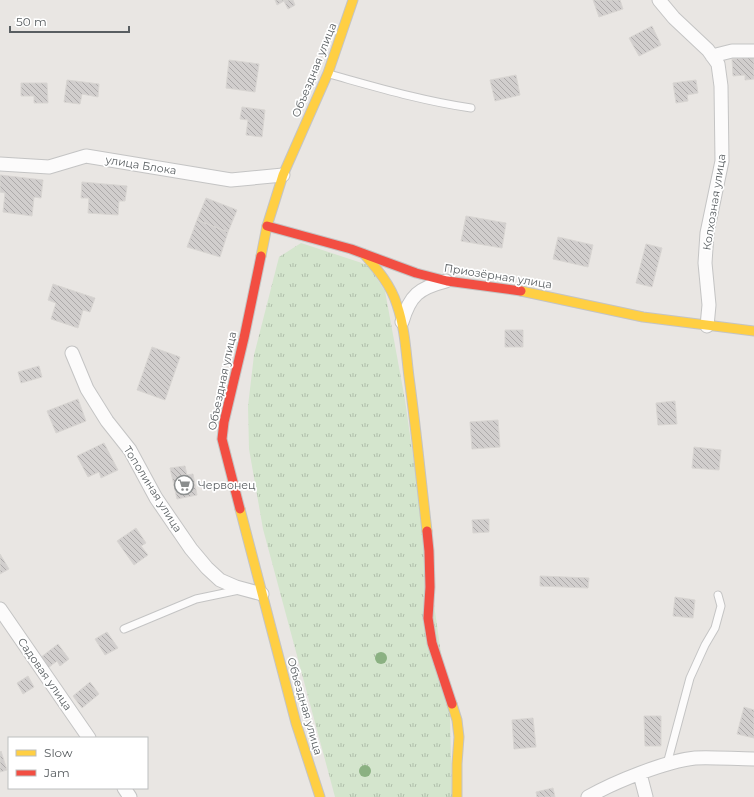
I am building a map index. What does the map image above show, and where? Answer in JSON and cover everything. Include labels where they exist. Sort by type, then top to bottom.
[{"type":"street","name":"Объездная улица","points":[[320,797],[296,723],[222,439],[224,422],[268,226],[282,175],[328,73],[353,0]]},
{"type":"street","name":"Колхозная улица","points":[[659,0],[674,18],[692,34],[718,64],[721,86],[722,161],[707,233],[705,263],[709,305],[707,326]]},
{"type":"street","points":[[712,56],[732,51],[754,51]]},
{"type":"street","name":"улица Блока","points":[[0,164],[49,167],[86,156],[231,180],[282,175]]},
{"type":"street","name":"Приозёрная улица","points":[[268,226],[364,254],[416,273],[447,281],[519,290],[643,317],[754,331]]},
{"type":"street","points":[[364,254],[382,275],[390,289],[397,304],[402,324],[414,415],[428,552],[430,587],[428,618],[432,643],[457,720],[459,737],[457,797]]},
{"type":"street","points":[[402,324],[409,304],[420,291],[430,285],[447,281]]},
{"type":"street","name":"Тополиная улица","points":[[72,353],[87,389],[107,421],[130,450],[156,498],[191,549],[207,568],[220,580],[262,594]]},
{"type":"street","name":"Садовая улица","points":[[0,609],[88,737]]},
{"type":"street","points":[[588,797],[618,782],[668,764],[695,758],[754,759]]},
{"type":"street","points":[[640,774],[646,797]]},
{"type":"lane","points":[[328,73],[416,98],[471,108]]},
{"type":"lane","points":[[124,629],[196,599],[245,589]]},
{"type":"lane","points":[[668,764],[690,678],[715,628],[721,606],[718,595]]},
{"type":"green space","points":[[301,243],[368,265],[385,291],[405,400],[450,717],[452,797],[335,797],[263,529],[249,449],[248,406],[254,355],[279,257]]},
{"type":"building","points":[[275,0],[293,0],[295,5],[288,9],[284,1],[277,5]]},
{"type":"building","points":[[593,0],[620,0],[623,9],[599,17]]},
{"type":"building","points":[[652,26],[661,45],[639,56],[629,38]]},
{"type":"building","points":[[754,57],[754,79],[745,80],[745,75],[733,76],[732,59]]},
{"type":"building","points":[[229,60],[259,64],[255,92],[226,88]]},
{"type":"building","points":[[516,75],[520,95],[495,101],[490,80]]},
{"type":"building","points":[[67,80],[99,84],[98,97],[82,94],[80,104],[64,102]]},
{"type":"building","points":[[696,80],[698,93],[687,95],[688,101],[676,103],[673,83]]},
{"type":"building","points":[[21,83],[47,83],[48,103],[34,103],[34,96],[21,96]]},
{"type":"building","points":[[242,107],[265,110],[262,137],[246,135],[248,120],[240,119]]},
{"type":"building","points":[[0,175],[43,180],[41,198],[34,197],[32,216],[3,212],[5,193],[0,192]]},
{"type":"building","points":[[82,182],[127,186],[125,201],[119,201],[118,215],[88,213],[89,198],[81,198]]},
{"type":"building","points":[[206,198],[237,210],[228,232],[197,220]]},
{"type":"building","points":[[466,216],[506,223],[502,248],[461,241]]},
{"type":"building","points":[[197,220],[228,232],[220,257],[187,247]]},
{"type":"building","points":[[558,237],[593,245],[588,267],[553,259]]},
{"type":"building","points":[[646,244],[662,248],[652,287],[636,283]]},
{"type":"building","points":[[53,284],[95,298],[90,312],[83,310],[78,328],[51,319],[56,303],[48,300]]},
{"type":"building","points":[[505,330],[523,330],[523,347],[505,347]]},
{"type":"building","points":[[152,347],[180,357],[165,400],[137,390]]},
{"type":"building","points":[[39,366],[42,377],[21,383],[18,372]]},
{"type":"building","points":[[78,399],[86,421],[56,433],[47,411]]},
{"type":"building","points":[[675,401],[677,424],[658,425],[656,403]]},
{"type":"building","points":[[498,420],[500,447],[472,449],[470,422]]},
{"type":"building","points":[[104,443],[118,470],[101,478],[99,472],[88,477],[77,456]]},
{"type":"building","points":[[694,447],[721,450],[719,470],[692,468]]},
{"type":"building","name":"Червонец","points":[[185,466],[187,475],[193,474],[197,495],[177,499],[170,468]]},
{"type":"building","points":[[489,519],[489,532],[473,533],[472,520]]},
{"type":"building","points":[[136,528],[146,543],[141,546],[148,555],[134,565],[117,541]]},
{"type":"building","points":[[0,554],[9,569],[0,574]]},
{"type":"building","points":[[540,576],[589,578],[588,588],[540,586]]},
{"type":"building","points":[[675,597],[695,600],[693,618],[673,616]]},
{"type":"building","points":[[107,632],[118,648],[105,655],[95,639]]},
{"type":"building","points":[[58,644],[69,659],[60,666],[57,661],[48,668],[40,658]]},
{"type":"building","points":[[28,676],[34,687],[23,694],[17,683]]},
{"type":"building","points":[[90,682],[99,694],[82,708],[73,696]]},
{"type":"building","points":[[744,707],[754,710],[754,738],[737,734]]},
{"type":"building","points":[[644,716],[661,716],[661,746],[645,746]]},
{"type":"building","points":[[533,718],[536,747],[514,749],[512,720]]},
{"type":"building","points":[[1,751],[7,770],[0,772],[0,752]]},
{"type":"building","points":[[553,788],[555,797],[537,797],[536,792]]},
{"type":"traffic: slow","points":[[261,256],[267,226],[283,175],[328,73],[353,0]]},
{"type":"traffic: slow","points":[[364,254],[379,271],[391,291],[402,323],[427,531]]},
{"type":"traffic: slow","points":[[521,291],[643,317],[754,331]]},
{"type":"traffic: slow","points":[[240,509],[296,723],[320,797]]},
{"type":"traffic: slow","points":[[452,704],[457,720],[459,737],[457,797]]},
{"type":"traffic: jam","points":[[267,226],[351,249],[416,273],[447,281],[521,291]]},
{"type":"traffic: jam","points":[[240,509],[222,439],[224,422],[244,338],[261,256]]},
{"type":"traffic: jam","points":[[427,531],[430,587],[428,618],[432,643],[452,704]]},
{"type":"place","name":"Червонец","points":[[184,485]]}]
